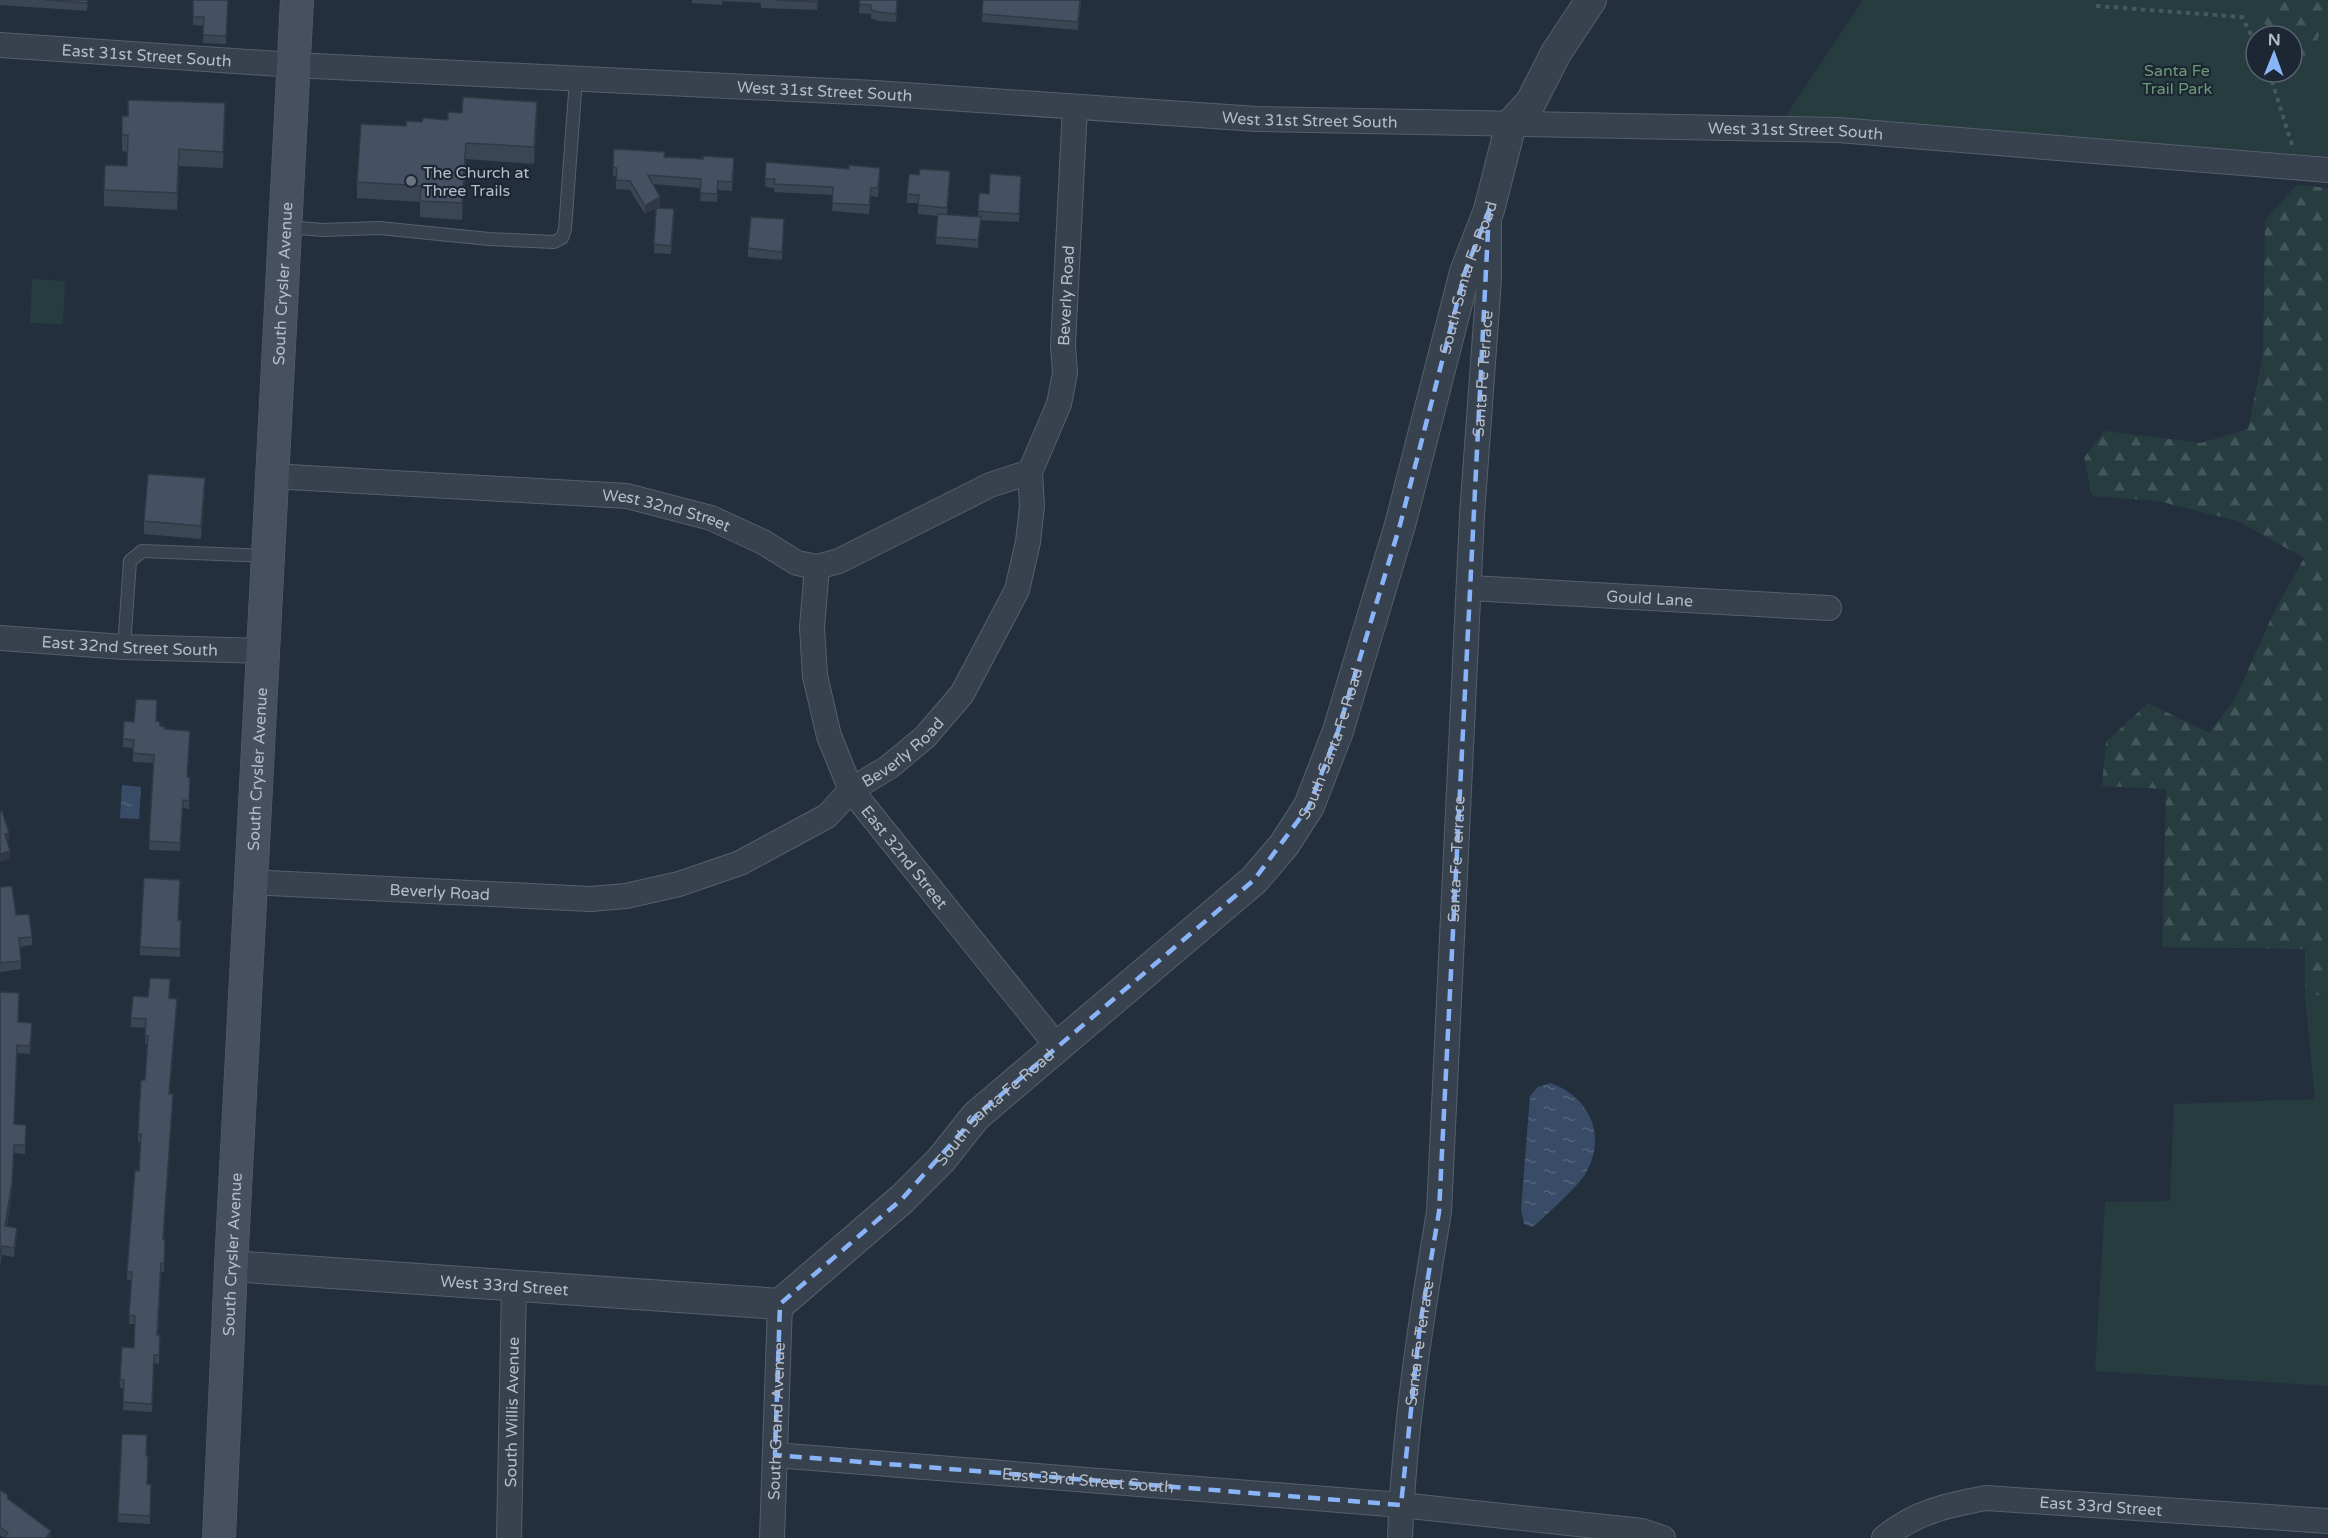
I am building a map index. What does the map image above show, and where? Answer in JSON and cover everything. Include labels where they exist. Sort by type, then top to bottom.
[{"type":"main road","name":"South Crysler Avenue","points":[[219,1538],[262,651],[297,0]]},
{"type":"street","name":"South Santa Fe Road","points":[[780,1304],[902,1199],[941,1160],[976,1116],[1254,880],[1284,845],[1309,806],[1338,731],[1403,514],[1466,272],[1489,210],[1510,124],[1531,102],[1556,53],[1591,0]]},
{"type":"street","name":"East 31st Street South","points":[[0,45],[293,65]]},
{"type":"street","name":"West 31st Street South","points":[[293,65],[875,93],[1257,119],[1838,130],[2328,170]]},
{"type":"street","name":"Beverly Road","points":[[251,882],[590,899],[626,896],[679,884],[740,863],[827,816],[851,790],[889,767],[926,737],[962,694],[1017,590],[1028,542],[1032,506],[1030,472],[1059,404],[1065,373],[1063,345],[1075,107]]},
{"type":"street","name":"Santa Fe Terrace","points":[[1400,1538],[1401,1505],[1420,1325],[1439,1212],[1472,515],[1489,280],[1489,210]]},
{"type":"street","points":[[817,567],[839,561],[990,485],[1030,472]]},
{"type":"street","name":"West 32nd Street","points":[[272,476],[627,496],[711,518],[763,542],[797,563],[817,567]]},
{"type":"street","name":"East 32nd Street","points":[[817,567],[812,627],[815,676],[829,736],[851,790],[1058,1046]]},
{"type":"street","name":"Gould Lane","points":[[1470,588],[1829,608]]},
{"type":"street","name":"East 32nd Street South","points":[[0,638],[124,647],[262,651]]},
{"type":"street","name":"West 33rd Street","points":[[231,1266],[780,1304]]},
{"type":"street","name":"South Willis Avenue","points":[[509,1538],[514,1286]]},
{"type":"street","name":"South Grand Avenue","points":[[772,1538],[780,1304]]},
{"type":"street","name":"East 33rd Street South","points":[[775,1455],[1401,1505],[1642,1531],[1663,1538]]},
{"type":"street","name":"East 33rd Street","points":[[1884,1538],[1898,1527],[1940,1506],[1986,1498],[2328,1521]]},
{"type":"lane","points":[[285,227],[323,230],[379,228],[489,239],[554,242],[562,238],[566,229],[576,79]]},
{"type":"lane","points":[[124,647],[130,561],[135,554],[142,551],[267,556]]},
{"type":"path","points":[[2096,6],[2242,17],[2246,24]]},
{"type":"path","points":[[2273,84],[2294,150]]},
{"type":"highlighted area","points":[[1489,210],[1439,1212],[1420,1325],[1401,1505],[775,1455],[780,1304],[902,1199],[976,1116],[1254,880],[1309,806],[1338,731],[1400,525],[1465,272]]},
{"type":"green space","name":"Santa Fe Trail Park","points":[[1863,0],[2328,0],[2328,170],[1777,129]]},
{"type":"green space","points":[[2253,0],[2327,0],[2312,64],[2304,66],[2304,24],[2265,24]]},
{"type":"green space","points":[[2297,185],[2328,188],[2328,994],[2305,996],[2305,949],[2162,947],[2166,789],[2102,786],[2106,742],[2148,703],[2209,733],[2236,697],[2273,614],[2304,558],[2238,521],[2158,501],[2092,496],[2084,458],[2104,431],[2201,443],[2248,429],[2263,355],[2265,220]]},
{"type":"green space","points":[[32,279],[65,281],[63,324],[30,323]]},
{"type":"green space","points":[[2328,994],[2328,1386],[2095,1371],[2105,1202],[2170,1201],[2174,1104],[2315,1099],[2305,996]]},
{"type":"water","points":[[122,785],[141,787],[139,819],[120,818]]},
{"type":"water","points":[[1550,1083],[1575,1097],[1584,1107],[1594,1130],[1595,1143],[1593,1157],[1583,1177],[1532,1227],[1524,1224],[1521,1209],[1530,1096],[1538,1087]]},
{"type":"building","points":[[45,0],[87,0],[87,3]]},
{"type":"building","points":[[193,0],[228,0],[226,36],[203,35],[204,17],[193,17]]},
{"type":"building","points":[[776,0],[817,0],[817,2]]},
{"type":"building","points":[[860,0],[897,0],[896,14],[871,10],[871,5],[859,4]]},
{"type":"building","points":[[983,0],[1080,0],[1078,22],[982,14]]},
{"type":"building","name":"The Church at Three Trails","points":[[463,97],[537,102],[534,147],[466,143],[462,203],[420,201],[421,186],[357,182],[361,124],[406,126],[406,121],[422,122],[423,118],[448,120],[448,112],[462,113]]},
{"type":"building","points":[[128,100],[225,103],[223,152],[179,149],[177,193],[104,190],[105,165],[127,166],[128,135],[122,135],[122,116],[128,116]]},
{"type":"building","points":[[614,149],[665,152],[664,157],[734,158],[732,182],[718,181],[717,194],[700,193],[701,179],[648,175],[660,197],[645,206],[630,181],[616,180],[617,168],[613,167]]},
{"type":"building","points":[[766,162],[849,169],[849,165],[880,168],[878,188],[871,188],[869,205],[832,203],[833,187],[774,184],[775,179],[765,179]]},
{"type":"building","points":[[920,169],[950,171],[947,208],[918,205],[919,195],[907,194],[909,174],[919,175]]},
{"type":"building","points":[[990,174],[1021,176],[1019,214],[978,211],[979,193],[989,194]]},
{"type":"building","points":[[656,208],[674,209],[671,246],[654,244]]},
{"type":"building","points":[[938,214],[981,217],[978,240],[936,237]]},
{"type":"building","points":[[751,217],[784,219],[782,252],[748,248]]},
{"type":"building","points":[[148,474],[205,478],[201,526],[144,521]]},
{"type":"building","points":[[136,699],[157,700],[156,721],[160,722],[160,726],[165,729],[190,731],[187,777],[190,777],[189,801],[183,800],[180,843],[149,841],[154,755],[133,753],[134,740],[123,739],[124,721],[134,722]]},
{"type":"building","points":[[2,811],[9,833],[5,834],[10,851],[0,854],[0,812]]},
{"type":"building","points":[[144,878],[180,880],[178,920],[181,920],[180,949],[140,947]]},
{"type":"building","points":[[12,886],[16,915],[29,914],[32,937],[19,938],[21,961],[0,963],[0,887]]},
{"type":"building","points":[[150,978],[170,979],[169,998],[177,999],[169,1094],[173,1094],[163,1239],[165,1239],[164,1264],[161,1263],[157,1335],[160,1335],[159,1355],[154,1355],[152,1404],[123,1402],[124,1380],[120,1380],[122,1347],[134,1348],[135,1316],[129,1315],[132,1272],[127,1272],[135,1170],[139,1171],[141,1134],[138,1134],[141,1080],[145,1080],[148,1036],[145,1036],[146,1019],[131,1018],[133,996],[148,997]]},
{"type":"building","points":[[0,992],[19,993],[18,1022],[32,1023],[30,1046],[17,1045],[14,1124],[26,1125],[25,1145],[14,1145],[12,1182],[5,1226],[17,1228],[14,1248],[2,1246],[0,1258]]},
{"type":"building","points":[[122,1434],[147,1435],[147,1484],[151,1484],[150,1516],[118,1514]]},
{"type":"building","points":[[0,1490],[8,1495],[7,1498],[51,1531],[46,1538],[4,1538],[8,1533],[0,1527]]},
{"type":"place","name":"The Church at Three Trails","points":[[411,181]]}]
